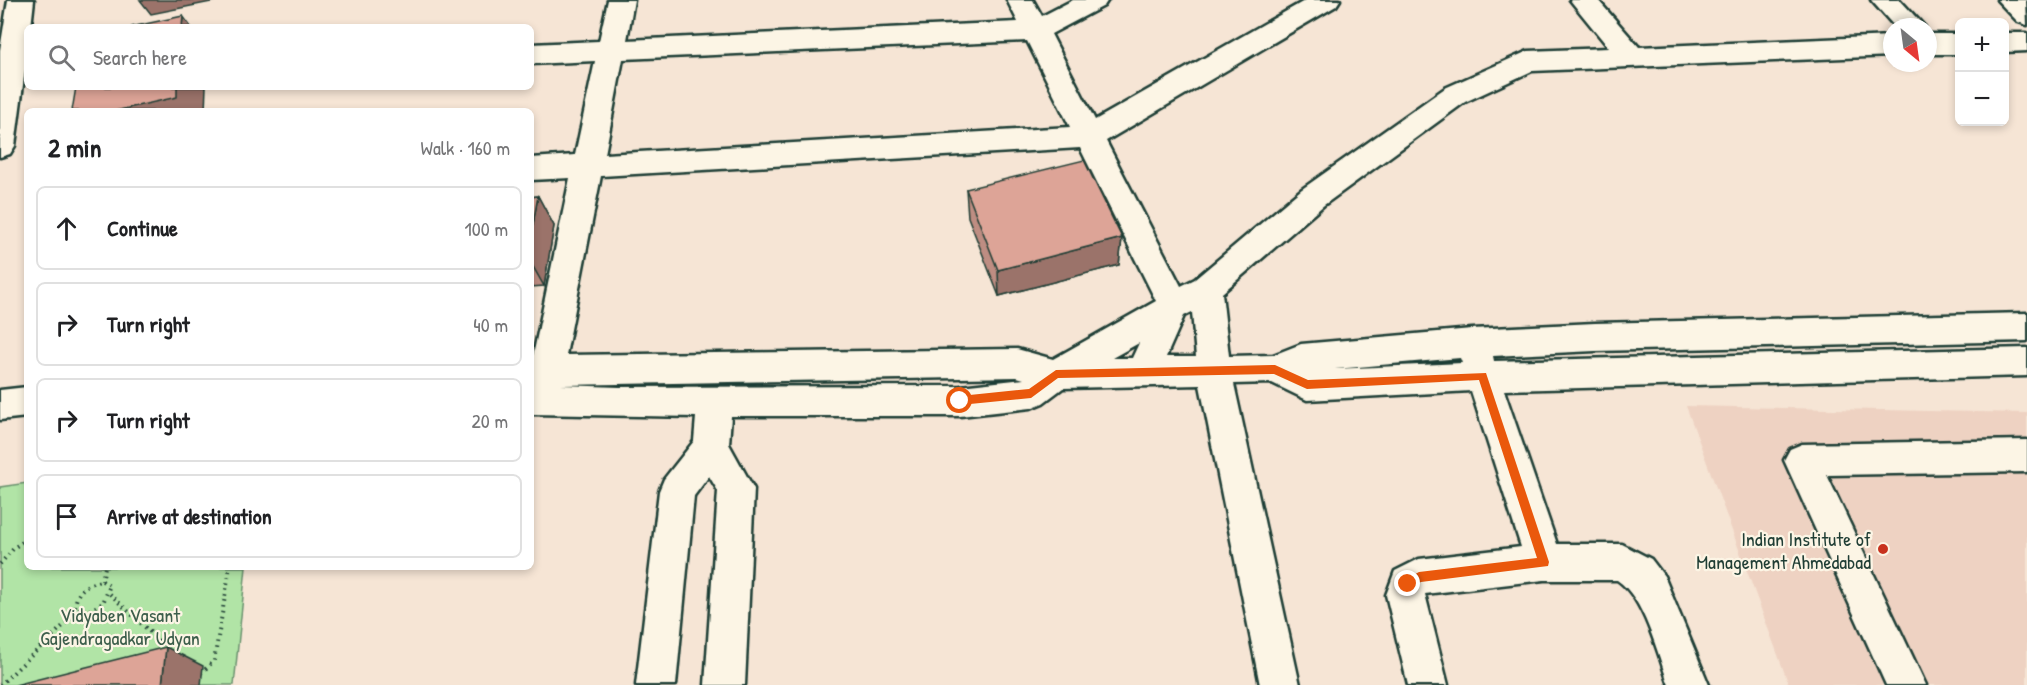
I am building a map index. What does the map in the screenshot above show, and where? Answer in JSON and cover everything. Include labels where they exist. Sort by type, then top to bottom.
[{"type":"street","points":[[0,146],[21,0]]},
{"type":"street","points":[[538,384],[589,167],[621,0]]},
{"type":"street","points":[[1020,0],[1174,304]]},
{"type":"street","points":[[534,54],[1035,32],[1095,0]]},
{"type":"street","points":[[534,169],[1089,137],[1327,0]]},
{"type":"street","points":[[1583,0],[1632,57]]},
{"type":"street","points":[[1884,0],[1902,18]]},
{"type":"street","points":[[2010,0],[2027,16]]},
{"type":"street","points":[[1937,41],[1955,44]]},
{"type":"street","points":[[2009,43],[2027,42]]},
{"type":"street","points":[[538,384],[620,402],[960,401],[1031,393],[1056,374],[1174,304],[1206,288],[1313,197],[1455,95],[1528,62],[1883,46]]},
{"type":"street","points":[[1206,288],[1214,371],[1280,685]]},
{"type":"street","points":[[1142,372],[1174,304]]},
{"type":"street","points":[[538,384],[1017,363],[1056,374],[1275,369],[1301,358],[1472,343],[1595,337],[2015,327],[2027,361],[1483,376],[1307,385],[1275,369]]},
{"type":"street","points":[[1472,343],[1544,562]]},
{"type":"street","points":[[0,405],[24,402]]},
{"type":"street","points":[[656,685],[677,491],[711,446],[715,402]]},
{"type":"street","points":[[0,422],[24,420]]},
{"type":"street","points":[[711,446],[736,489],[725,685]]},
{"type":"street","points":[[1906,685],[1802,460],[2027,456]]},
{"type":"street","points":[[1428,685],[1405,595],[1408,584],[1419,577],[1544,562],[1622,562],[1638,572],[1651,589],[1689,685]]},
{"type":"path","points":[[0,564],[15,547],[24,541]]},
{"type":"path","points":[[102,581],[104,570]]},
{"type":"path","points":[[197,677],[214,661],[229,570]]},
{"type":"path","points":[[102,581],[110,585],[110,594],[104,603],[93,611],[75,608],[75,599],[81,589],[91,582],[102,581]]},
{"type":"path","points":[[110,594],[171,652]]},
{"type":"path","points":[[0,685],[80,610]]},
{"type":"shaded area","name":"Indian Institute of Management Ahmedabad","points":[[1686,406],[2027,413],[2027,685],[1789,685]]},
{"type":"green space","name":"Vidyaben Vasant Gajendragadkar Udyan","points":[[24,483],[24,570],[246,570],[234,685],[0,685],[0,487]]},
{"type":"building","points":[[183,16],[182,24],[145,24]]},
{"type":"building","points":[[76,90],[177,90],[177,97],[128,108],[72,108]]},
{"type":"building","points":[[1084,160],[1122,238],[998,270],[966,189]]},
{"type":"building","points":[[538,196],[534,218],[534,197]]},
{"type":"building","points":[[166,647],[162,685],[15,685]]},
{"type":"place","name":"Indian Institute of Management Ahmedabad","points":[[1883,549]]},
{"type":"route","points":[[960,401],[1031,393],[1056,374],[1275,369],[1307,385],[1483,376],[1544,562],[1419,577],[1408,584]]}]
